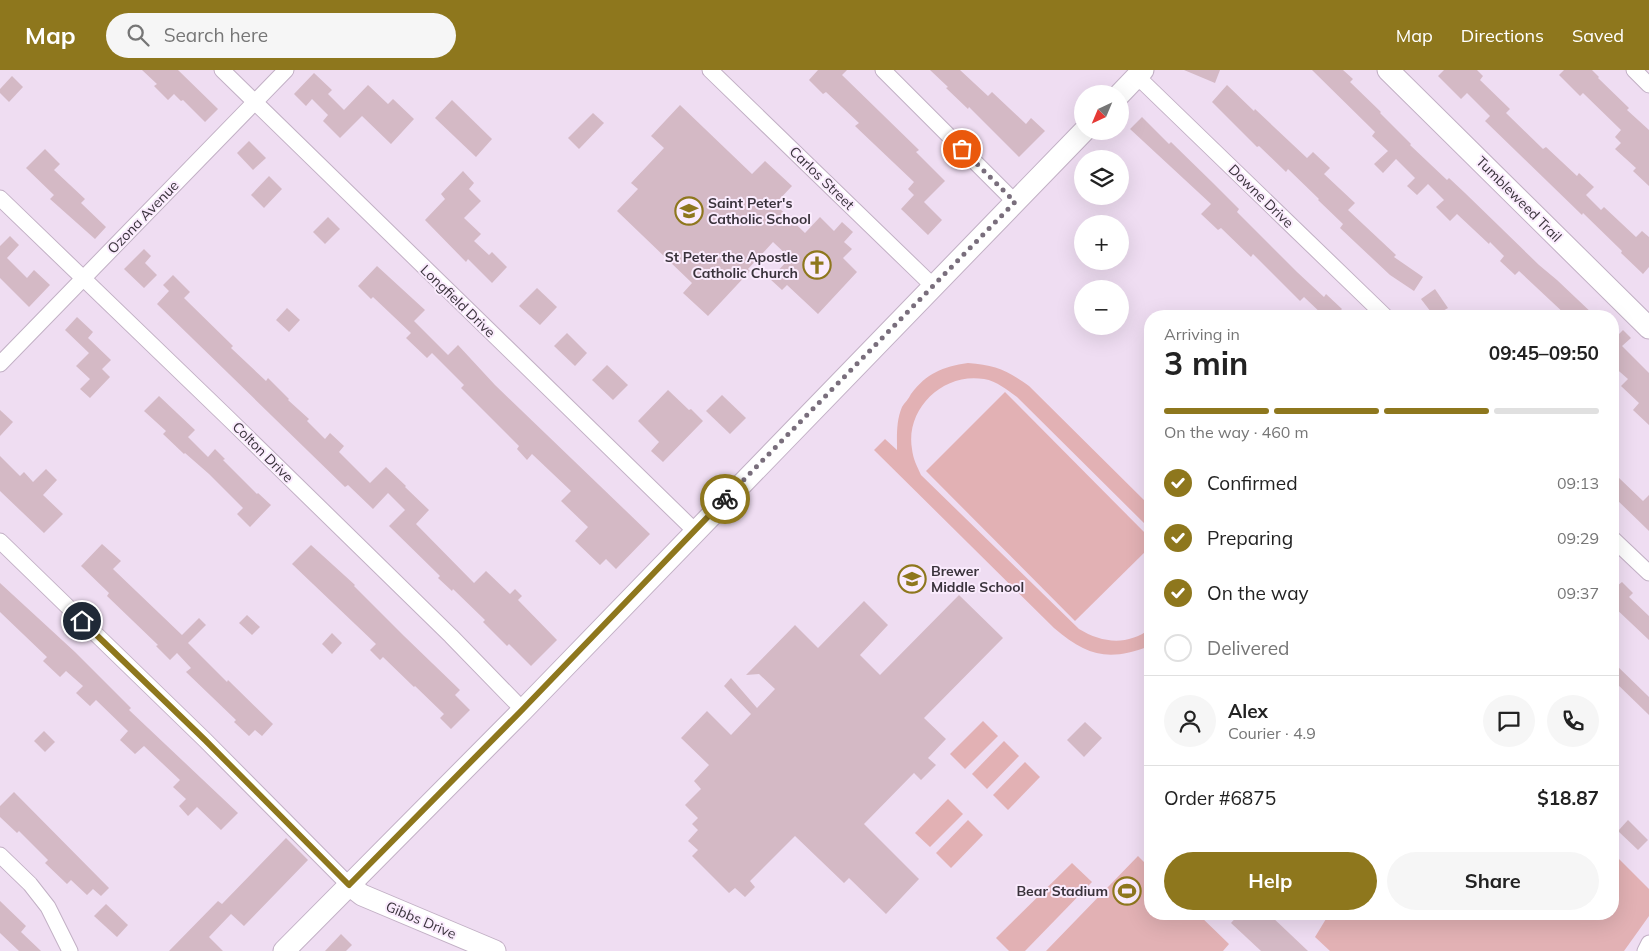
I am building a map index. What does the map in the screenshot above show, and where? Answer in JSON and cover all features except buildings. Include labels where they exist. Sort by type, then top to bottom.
[{"type":"street","name":"Longfield Drive","points":[[222,70],[695,531]]},
{"type":"street","name":"Ozona Avenue","points":[[0,364],[286,70]]},
{"type":"street","name":"Carlos Street","points":[[710,70],[933,286]]},
{"type":"street","points":[[883,70],[1015,202]]},
{"type":"street","name":"Tumbleweed Trail","points":[[1388,70],[1649,328]]},
{"type":"street","points":[[1634,70],[1649,85]]},
{"type":"street","name":"Downe Drive","points":[[1132,81],[1144,83],[1378,310]]},
{"type":"street","points":[[284,951],[522,710],[1075,140]]},
{"type":"street","name":"Colton Drive","points":[[0,198],[269,458],[522,710]]},
{"type":"street","points":[[0,541],[205,740],[349,885]]},
{"type":"street","points":[[1619,545],[1649,573]]},
{"type":"street","points":[[0,855],[30,884],[48,907],[70,951]]},
{"type":"street","name":"Gibbs Drive","points":[[349,885],[362,895],[495,951]]},
{"type":"street","points":[[1645,951],[1649,944]]},
{"type":"shaded area","points":[[968,363],[986,365],[1000,369],[1029,386],[1144,500],[1144,523],[1017,397],[1002,386],[989,380],[969,378],[954,381],[930,396],[921,407],[911,434],[913,456],[921,475],[1079,629],[1088,634],[1114,641],[1132,638],[1144,632],[1144,648],[1122,654],[1099,654],[1077,645],[1066,637],[1054,628],[874,450],[885,439],[897,450],[898,423],[902,407],[917,387],[929,376],[950,367]]},
{"type":"shaded area","points":[[1005,392],[1144,532],[1144,553],[1075,621],[926,471]]},
{"type":"shaded area","points":[[983,721],[998,736],[965,769],[950,754]]},
{"type":"shaded area","points":[[1004,741],[1019,756],[987,789],[972,774]]},
{"type":"shaded area","points":[[1025,762],[1040,777],[1008,810],[993,795]]},
{"type":"shaded area","points":[[948,799],[963,814],[930,847],[915,833]]},
{"type":"shaded area","points":[[968,820],[983,835],[951,868],[936,853]]},
{"type":"shaded area","name":"Bear Stadium","points":[[1138,856],[1144,862],[1144,920],[1204,920],[1229,944],[1223,951],[1046,951]]},
{"type":"shaded area","points":[[1619,859],[1649,889],[1649,916],[1624,951],[1330,951],[1315,937],[1325,920],[1619,920]]},
{"type":"shaded area","points":[[1072,863],[1092,882],[1025,951],[1009,951],[996,938]]},
{"type":"way so far","points":[[725,499],[1015,202],[962,149]]},
{"type":"place","name":"Saint Peter's Catholic School","points":[[689,211]]},
{"type":"place","name":"St Peter the Apostle Catholic Church","points":[[817,265]]},
{"type":"place","name":"Brewer Middle School","points":[[912,579]]},
{"type":"place","name":"Bear Stadium","points":[[1127,891]]},
{"type":"route","points":[[82,621],[205,740],[349,885],[522,710],[725,499]]}]
